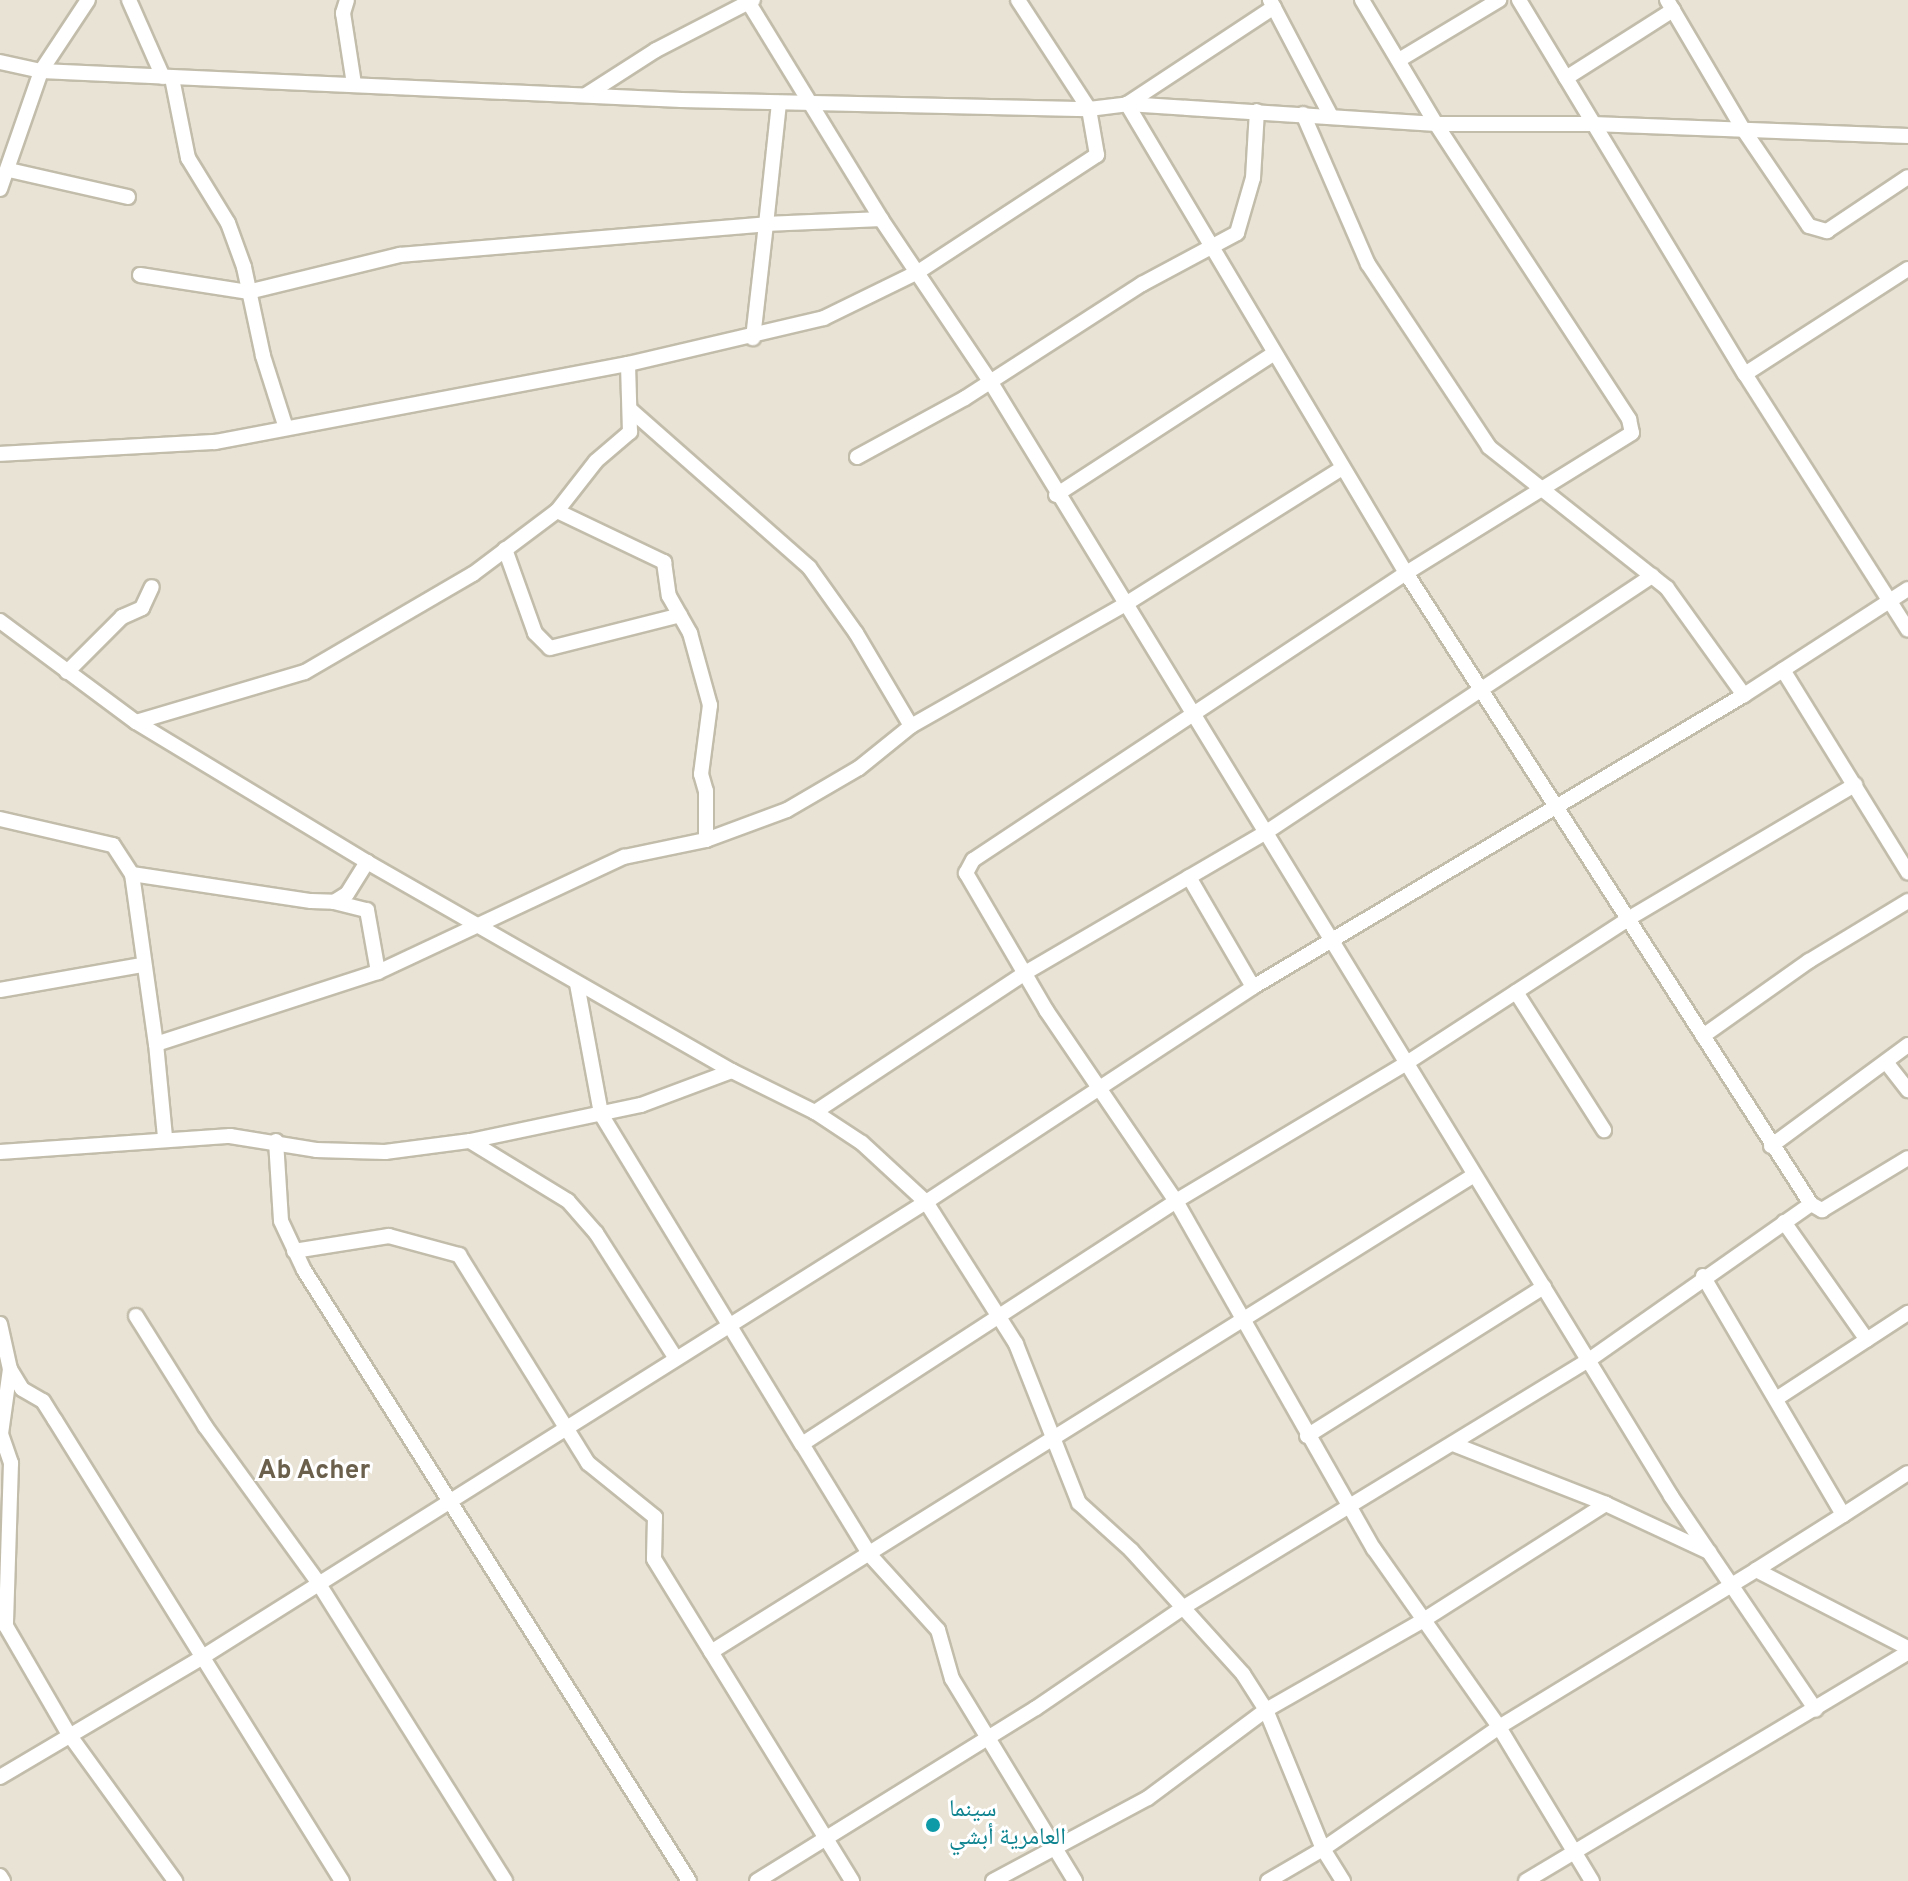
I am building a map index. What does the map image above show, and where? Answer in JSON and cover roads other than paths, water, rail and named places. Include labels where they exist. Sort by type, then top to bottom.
[{"type":"street","points":[[0,189],[41,71],[88,0]]},
{"type":"street","points":[[129,0],[168,78],[191,169],[228,223],[285,425]]},
{"type":"street","points":[[347,0],[343,13],[354,84]]},
{"type":"street","points":[[0,454],[215,442],[285,425],[628,364],[753,338],[824,318],[918,272],[1092,160],[1097,145],[1089,109],[1018,0]]},
{"type":"street","points":[[1362,0],[1436,124],[1629,419],[1632,433],[1406,573],[968,866],[966,873],[1098,1090],[1176,1201],[1349,1508],[1422,1621],[1499,1727],[1592,1881]]},
{"type":"street","points":[[1399,60],[1499,0]]},
{"type":"street","points":[[1519,0],[1745,374],[1908,630]]},
{"type":"street","points":[[586,96],[656,50],[750,1],[881,219],[990,381],[1056,495],[1589,1360],[1709,1552],[1816,1710]]},
{"type":"street","points":[[1127,104],[1272,3],[1331,116]]},
{"type":"street","points":[[1566,78],[1670,5],[1743,129],[1819,232],[1908,177]]},
{"type":"street","points":[[0,62],[41,71],[586,96],[1089,109],[1127,104],[1436,124],[1593,124],[1908,136]]},
{"type":"street","points":[[753,338],[779,103]]},
{"type":"street","points":[[1127,104],[1406,573],[1811,1204],[1822,1210],[1908,1158]]},
{"type":"street","points":[[857,457],[990,381],[1212,244],[1237,233],[1246,208],[1258,149],[1257,111]]},
{"type":"street","points":[[1303,114],[1386,292],[1489,447],[1652,576],[1679,602],[1744,695]]},
{"type":"street","points":[[9,170],[128,197]]},
{"type":"street","points":[[140,275],[248,292],[400,255],[766,224],[881,219]]},
{"type":"street","points":[[1745,374],[1908,269]]},
{"type":"street","points":[[1056,495],[1273,354]]},
{"type":"street","points":[[136,722],[305,672],[445,591],[505,549],[557,511],[596,461],[630,432],[628,364]]},
{"type":"street","points":[[631,410],[809,567],[856,633],[911,726]]},
{"type":"street","points":[[156,1044],[378,972],[624,857],[706,840],[816,795],[911,726],[1124,605],[1342,468]]},
{"type":"street","points":[[557,511],[664,562],[669,596],[680,615],[710,705],[701,774],[706,791],[706,840]]},
{"type":"street","points":[[505,549],[535,633],[550,648],[680,615]]},
{"type":"street","points":[[815,1112],[1025,973],[1265,833],[1479,687],[1652,576]]},
{"type":"street","points":[[67,672],[122,617],[142,608],[152,587]]},
{"type":"street","points":[[0,1777],[68,1733],[201,1658],[317,1581],[926,1202],[1253,987],[1744,695],[1908,589]]},
{"type":"street","points":[[0,621],[136,722],[367,862],[481,924],[577,984],[732,1071],[815,1112],[862,1143],[926,1202],[1001,1315],[1055,1437],[1079,1503],[1091,1519],[1131,1550],[1243,1674],[1266,1710],[1323,1849],[1343,1881]]},
{"type":"street","points":[[1783,670],[1908,872]]},
{"type":"street","points":[[802,1444],[1176,1201],[1405,1064],[1628,919],[1855,785]]},
{"type":"street","points":[[0,819],[113,845],[132,874],[142,965],[156,1044],[165,1137]]},
{"type":"street","points":[[334,902],[347,894],[367,862]]},
{"type":"street","points":[[132,874],[334,902],[367,910],[378,972]]},
{"type":"street","points":[[1189,877],[1253,987]]},
{"type":"street","points":[[1703,1036],[1798,968],[1908,901]]},
{"type":"street","points":[[0,990],[142,965]]},
{"type":"street","points":[[577,984],[601,1114],[870,1555],[938,1630],[952,1679],[1075,1881]]},
{"type":"street","points":[[1516,992],[1604,1130]]},
{"type":"street","points":[[1771,1146],[1908,1045]]},
{"type":"street","points":[[1886,1062],[1908,1090]]},
{"type":"street","points":[[0,1152],[165,1137],[276,1141],[316,1150],[385,1152],[470,1141],[601,1114],[732,1071]]},
{"type":"street","points":[[276,1141],[281,1221],[294,1251],[689,1881]]},
{"type":"street","points":[[470,1141],[568,1201],[596,1233],[675,1357]]},
{"type":"street","points":[[711,1652],[1474,1175]]},
{"type":"street","points":[[757,1881],[986,1739],[1184,1607],[1589,1360],[1703,1276],[1811,1204]]},
{"type":"street","points":[[1784,1222],[1867,1340]]},
{"type":"street","points":[[294,1251],[389,1236],[459,1255],[568,1426],[588,1463],[655,1517],[654,1559],[852,1881]]},
{"type":"street","points":[[1703,1276],[1843,1515]]},
{"type":"street","points":[[1307,1436],[1544,1287]]},
{"type":"street","points":[[1776,1399],[1908,1313]]},
{"type":"street","points":[[136,1316],[198,1416],[317,1581],[505,1881]]},
{"type":"street","points":[[0,1324],[10,1369],[22,1389],[43,1401],[342,1881]]},
{"type":"street","points":[[10,1369],[1,1434],[11,1463],[3,1620],[68,1733],[175,1881]]},
{"type":"street","points":[[1453,1444],[1606,1504],[1709,1552]]},
{"type":"street","points":[[1268,1881],[1323,1849],[1499,1727],[1908,1473]]},
{"type":"street","points":[[993,1881],[1148,1798],[1266,1710],[1422,1621],[1606,1504]]},
{"type":"street","points":[[1526,1881],[1816,1710],[1908,1650],[1756,1570]]},
{"type":"place","name":"سينما العامرية أبشي","points":[[933,1825]]},
{"type":"district","name":"Ab Acher","points":[[314,1472]]}]
